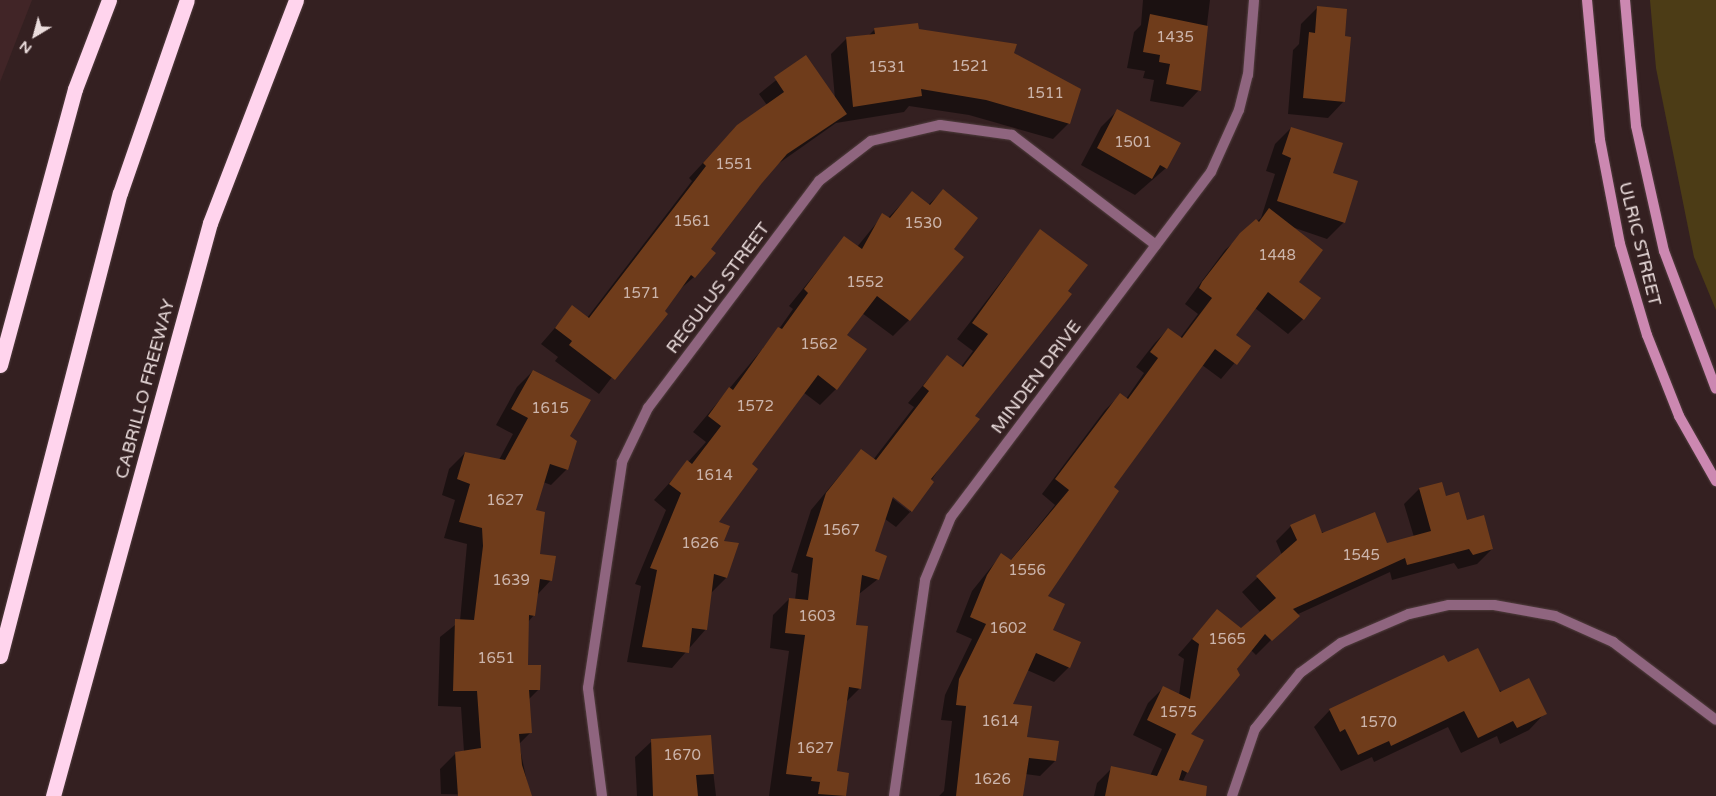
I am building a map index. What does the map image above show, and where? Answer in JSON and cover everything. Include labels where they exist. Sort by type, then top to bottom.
[{"type":"highway","points":[[0,365],[75,89],[109,0]]},
{"type":"highway","points":[[0,656],[120,193],[187,0]]},
{"type":"highway","name":"CABRILLO FREEWAY","points":[[53,796],[210,223],[296,0]]},
{"type":"main road","name":"ULRIC STREET","points":[[1587,0],[1600,140],[1620,244],[1647,335],[1676,407],[1716,481]]},
{"type":"main road","name":"ULRIC STREET","points":[[1626,0],[1636,126],[1664,252],[1716,389]]},
{"type":"street","name":"MINDEN DRIVE","points":[[894,796],[925,580],[951,517],[1211,172],[1239,110],[1248,75],[1254,0]]},
{"type":"street","name":"REGULUS STREET","points":[[602,796],[588,688],[622,462],[648,408],[819,181],[871,141],[940,125],[1012,135],[1156,245]]},
{"type":"street","points":[[1232,796],[1255,729],[1300,673],[1341,643],[1409,614],[1449,605],[1494,605],[1555,616],[1614,642],[1716,720]]},
{"type":"shaded area","points":[[0,0],[32,0],[0,82]]},
{"type":"shaded area","points":[[1650,0],[1716,0],[1716,310],[1694,257],[1656,68]]},
{"type":"building","points":[[1317,6],[1347,9],[1345,36],[1351,37],[1345,102],[1303,98],[1309,32],[1315,33]]},
{"type":"building","points":[[1150,14],[1208,26],[1201,91],[1166,84],[1170,64],[1159,62],[1160,55],[1143,52]]},
{"type":"building","points":[[918,23],[919,29],[1017,44],[1014,53],[1081,89],[1070,124],[986,100],[921,89],[922,96],[853,107],[846,37],[875,34],[874,28]]},
{"type":"building","points":[[806,55],[847,114],[787,154],[711,249],[716,253],[695,278],[691,275],[665,311],[668,314],[615,380],[569,345],[572,341],[555,328],[572,305],[589,318],[706,166],[703,163],[737,125],[784,92],[774,77]]},
{"type":"building","points":[[1117,109],[1181,143],[1167,169],[1160,165],[1152,179],[1097,148]]},
{"type":"building","points":[[1291,127],[1343,143],[1333,173],[1358,181],[1345,223],[1277,201],[1291,158],[1282,154]]},
{"type":"building","points":[[943,189],[978,218],[954,249],[964,257],[910,321],[877,296],[847,335],[867,349],[837,390],[818,375],[752,464],[758,469],[719,522],[730,526],[724,541],[739,543],[727,578],[714,574],[707,630],[692,628],[689,653],[642,647],[657,570],[650,568],[681,493],[669,484],[687,460],[692,464],[721,426],[708,416],[729,387],[733,390],[778,327],[782,329],[808,293],[804,289],[844,236],[862,249],[882,213],[890,218],[912,191],[930,205]]},
{"type":"building","points":[[1269,208],[1323,250],[1299,282],[1321,298],[1304,320],[1268,292],[1236,335],[1251,346],[1237,365],[1215,349],[1114,487],[1119,491],[1048,596],[1065,604],[1053,630],[1081,642],[1070,668],[1036,653],[1013,704],[1032,706],[1027,737],[1059,741],[1056,761],[1029,758],[1023,796],[956,796],[966,706],[956,705],[959,679],[986,624],[970,617],[987,575],[1001,553],[1011,560],[1069,490],[1055,479],[1120,393],[1128,399],[1158,358],[1150,352],[1168,328],[1182,338],[1212,298],[1199,288],[1202,282],[1240,233],[1256,219],[1259,222]]},
{"type":"building","points":[[1040,229],[1088,265],[1068,291],[1072,294],[975,416],[980,419],[931,479],[934,482],[912,512],[893,497],[875,551],[887,556],[879,580],[862,575],[856,625],[868,626],[861,689],[849,687],[837,771],[849,773],[846,796],[818,794],[820,782],[811,781],[812,777],[786,774],[805,635],[785,633],[789,598],[808,600],[813,558],[806,556],[826,493],[861,449],[876,460],[929,391],[923,386],[947,355],[963,367],[988,334],[972,323]]},
{"type":"building","points":[[533,370],[591,400],[570,436],[577,441],[568,470],[550,464],[536,510],[545,512],[540,554],[556,556],[552,581],[540,579],[535,616],[529,615],[528,665],[541,665],[540,690],[529,690],[532,733],[519,734],[522,765],[532,796],[458,796],[455,752],[481,748],[477,691],[453,691],[455,619],[474,620],[483,546],[482,528],[459,522],[470,484],[457,479],[465,452],[505,460],[528,418],[511,409]]},
{"type":"building","points":[[1442,482],[1446,496],[1459,492],[1467,520],[1484,515],[1493,549],[1473,555],[1469,549],[1407,565],[1405,558],[1293,609],[1300,616],[1272,641],[1265,634],[1237,669],[1240,675],[1191,734],[1204,740],[1188,773],[1182,770],[1179,780],[1207,786],[1206,796],[1105,796],[1111,766],[1157,776],[1176,734],[1147,720],[1163,686],[1190,699],[1199,644],[1192,639],[1217,609],[1241,628],[1276,598],[1256,576],[1297,540],[1290,525],[1315,514],[1322,533],[1375,512],[1387,543],[1431,531],[1419,488]]},
{"type":"building","points":[[1478,648],[1500,692],[1529,678],[1547,714],[1517,728],[1513,721],[1478,738],[1464,711],[1391,746],[1389,741],[1358,755],[1345,729],[1340,732],[1329,709],[1444,655],[1448,662]]},
{"type":"building","points":[[711,735],[714,774],[696,775],[698,796],[653,796],[651,739]]}]
